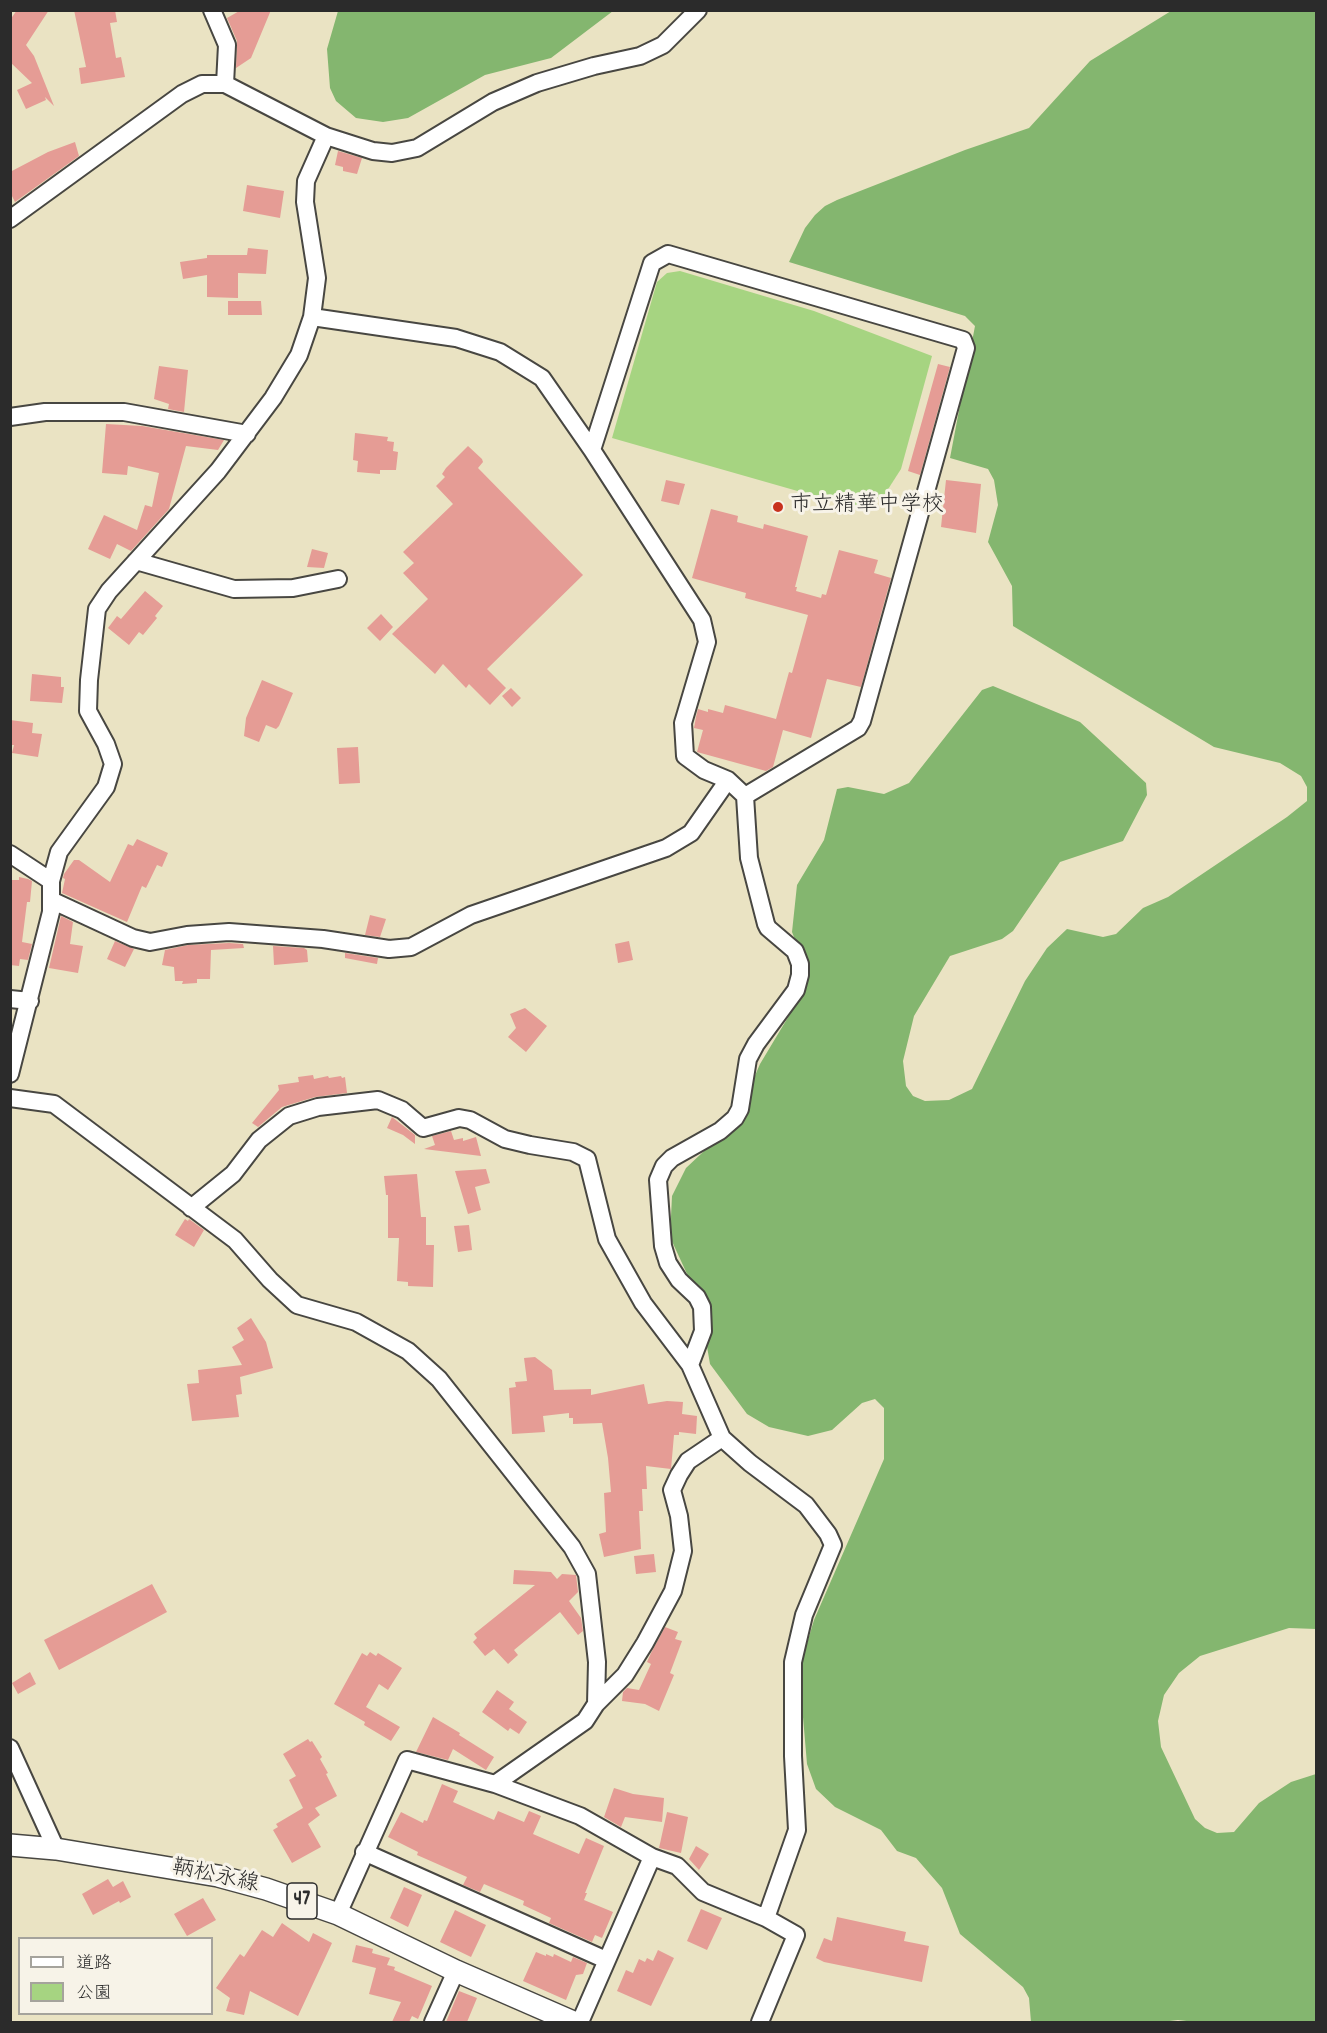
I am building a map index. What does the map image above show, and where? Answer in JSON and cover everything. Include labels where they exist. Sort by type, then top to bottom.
[{"type":"main road","name":"鞆松永線","points":[[10,1845],[56,1850],[218,1876],[266,1889],[338,1914],[456,1971],[573,2022]]},
{"type":"street","points":[[212,10],[227,45],[225,84]]},
{"type":"street","points":[[10,219],[182,94],[202,84],[225,84],[326,135],[373,151],[392,153],[417,148],[493,102],[537,83],[648,52],[663,45],[698,10]]},
{"type":"street","points":[[10,1074],[51,912],[51,881],[59,852],[106,787],[113,764],[106,744],[88,711],[97,609],[109,591],[218,471],[273,398],[299,355],[312,317],[317,278],[305,202],[306,181],[326,135]]},
{"type":"street","points":[[592,450],[652,262],[668,254],[963,340],[966,348],[862,721],[858,728],[745,796]]},
{"type":"street","points":[[312,317],[456,338],[500,352],[542,378],[592,450],[702,620],[707,642],[682,723],[685,756],[704,770],[728,780],[745,796],[749,858],[766,924],[795,951],[800,964],[800,975],[796,990],[756,1044],[748,1059],[740,1108],[735,1118],[720,1131],[672,1158],[664,1166],[658,1180],[663,1246],[668,1263],[679,1280],[697,1297],[702,1307],[703,1331],[690,1365]]},
{"type":"street","points":[[10,417],[45,412],[124,412],[247,434]]},
{"type":"street","points":[[136,561],[234,589],[293,588],[338,579]]},
{"type":"street","points":[[51,900],[133,938],[150,942],[187,935],[229,932],[323,939],[389,949],[411,947],[471,915],[666,848],[691,832],[728,780]]},
{"type":"street","points":[[10,854],[51,881]]},
{"type":"street","points":[[10,999],[30,1001]]},
{"type":"street","points":[[10,1098],[54,1104],[235,1240],[270,1280],[297,1305],[356,1322],[408,1351],[439,1379],[564,1535],[587,1574],[597,1662],[596,1704]]},
{"type":"street","points":[[191,1208],[233,1174],[259,1140],[289,1116],[318,1107],[378,1100],[402,1110],[423,1128],[459,1118],[470,1120],[505,1139],[530,1146],[573,1152],[588,1160],[607,1239],[643,1303],[690,1365],[722,1438],[750,1463],[806,1505],[828,1534],[833,1545],[804,1615],[793,1662],[793,1756],[797,1830],[766,1918]]},
{"type":"street","points":[[495,1784],[585,1721],[596,1704],[625,1675],[673,1591],[683,1551],[679,1516],[672,1490],[687,1461],[722,1438]]},
{"type":"street","points":[[10,1748],[56,1850]]},
{"type":"street","points":[[338,1914],[407,1760],[495,1784],[580,1816],[651,1857],[677,1866],[703,1892],[766,1918],[796,1935],[760,2022]]},
{"type":"street","points":[[364,1852],[606,1960]]},
{"type":"street","points":[[580,2022],[651,1857]]},
{"type":"street","points":[[433,2022],[456,1971]]},
{"type":"green space","points":[[338,10],[613,11],[551,58],[485,75],[408,118],[383,122],[356,118],[336,101],[330,88],[327,49]]},
{"type":"green space","points":[[1171,11],[1316,11],[1316,1629],[1289,1628],[1200,1656],[1179,1673],[1164,1695],[1158,1721],[1161,1747],[1195,1819],[1205,1828],[1217,1833],[1234,1832],[1259,1803],[1291,1782],[1316,1774],[1316,2022],[1178,2020],[1031,2022],[1029,1998],[1023,1987],[960,1934],[942,1888],[916,1858],[897,1851],[881,1830],[835,1807],[816,1789],[807,1764],[799,1670],[814,1620],[884,1459],[884,1408],[875,1399],[862,1403],[832,1430],[808,1436],[769,1427],[747,1414],[710,1364],[699,1300],[670,1237],[672,1196],[686,1168],[735,1122],[760,1064],[796,1004],[803,980],[801,955],[792,932],[797,885],[824,840],[837,789],[848,787],[884,794],[909,783],[982,690],[993,686],[1080,722],[1146,783],[1147,795],[1123,841],[1060,862],[1013,931],[1002,939],[950,956],[914,1016],[903,1061],[906,1086],[913,1096],[925,1101],[949,1100],[972,1089],[1025,981],[1047,948],[1067,929],[1103,937],[1116,934],[1143,908],[1168,897],[1307,801],[1307,787],[1301,776],[1280,763],[1214,747],[1013,626],[1012,586],[988,542],[998,505],[994,480],[988,469],[950,458],[975,326],[965,316],[789,262],[805,228],[825,206],[965,150],[1029,128],[1090,61]]},
{"type":"green space","points":[[680,271],[814,311],[932,356],[901,469],[885,494],[857,508],[612,438],[657,282],[667,273]]},
{"type":"building","points":[[17,10],[49,10],[26,45],[34,56],[54,106],[45,97],[46,100],[26,109],[17,90],[32,83],[10,62],[10,20]]},
{"type":"building","points":[[74,10],[115,10],[117,22],[110,23],[116,58],[121,57],[125,77],[81,84],[79,68],[86,67]]},
{"type":"building","points":[[241,10],[271,10],[251,58],[236,68],[237,41],[227,18]]},
{"type":"building","points":[[75,142],[79,156],[15,202],[10,192],[10,172],[48,152]]},
{"type":"building","points":[[338,151],[362,158],[357,174],[343,171],[343,167],[335,165]]},
{"type":"building","points":[[247,185],[284,191],[280,218],[243,211]]},
{"type":"building","points":[[248,248],[268,250],[266,274],[238,273],[238,298],[207,297],[207,275],[183,279],[180,262],[207,258],[207,255],[247,255]]},
{"type":"building","points":[[228,301],[261,301],[262,315],[228,315]]},
{"type":"building","points":[[938,364],[950,367],[920,475],[908,471]]},
{"type":"building","points":[[159,366],[188,370],[184,412],[168,409],[169,404],[154,399]]},
{"type":"building","points":[[106,424],[142,426],[224,440],[218,450],[186,446],[169,509],[131,551],[117,544],[110,559],[88,549],[104,515],[137,530],[145,505],[152,507],[159,473],[128,466],[127,475],[102,473]]},
{"type":"building","points":[[355,433],[388,437],[387,441],[394,442],[393,451],[398,452],[396,470],[380,470],[380,474],[357,472],[358,461],[353,460]]},
{"type":"building","points":[[468,446],[482,459],[483,462],[478,468],[583,575],[487,669],[506,688],[490,705],[469,684],[466,688],[443,664],[435,674],[392,634],[428,599],[403,573],[414,563],[403,552],[453,504],[436,486],[445,477],[442,474],[446,468]]},
{"type":"building","points":[[666,480],[685,484],[679,505],[661,501]]},
{"type":"building","points":[[946,480],[981,484],[976,533],[941,527]]},
{"type":"building","points":[[711,509],[738,516],[737,522],[763,529],[764,524],[808,536],[795,587],[797,587],[796,591],[821,598],[822,594],[826,595],[839,550],[878,560],[874,573],[891,578],[861,687],[827,679],[811,738],[783,730],[773,767],[766,771],[697,752],[703,730],[694,728],[698,709],[723,713],[725,705],[776,719],[808,615],[745,598],[746,593],[692,578]]},
{"type":"building","points":[[312,549],[328,553],[324,568],[307,567]]},
{"type":"building","points":[[145,591],[163,606],[155,616],[157,618],[143,635],[139,632],[129,645],[108,628],[117,616],[121,619]]},
{"type":"building","points":[[381,614],[393,627],[380,641],[367,628]]},
{"type":"building","points":[[32,674],[61,677],[61,687],[64,687],[62,703],[30,701]]},
{"type":"building","points":[[262,680],[293,693],[279,726],[276,729],[266,725],[259,742],[244,736],[246,718]]},
{"type":"building","points":[[511,688],[521,698],[512,707],[502,696]]},
{"type":"building","points":[[10,720],[33,723],[32,733],[42,734],[38,757],[12,753],[14,745],[10,745]]},
{"type":"building","points":[[358,747],[360,783],[339,784],[337,748]]},
{"type":"building","points":[[137,839],[168,853],[162,867],[157,865],[146,888],[142,886],[127,922],[62,893],[64,874],[74,860],[79,860],[110,882],[128,844],[133,846]]},
{"type":"building","points":[[19,877],[32,881],[22,942],[32,944],[28,960],[20,959],[19,966],[10,965],[10,880],[19,880]]},
{"type":"building","points":[[370,915],[386,919],[380,937],[365,935]]},
{"type":"building","points":[[61,916],[73,922],[70,944],[83,946],[78,973],[49,968]]},
{"type":"building","points":[[115,941],[134,949],[125,967],[107,959]]},
{"type":"building","points":[[629,941],[633,960],[618,963],[615,944]]},
{"type":"building","points":[[243,944],[244,948],[211,950],[210,979],[197,979],[197,983],[182,984],[183,981],[175,981],[174,967],[162,965],[165,950],[188,945]]},
{"type":"building","points":[[273,946],[304,948],[307,950],[308,962],[274,965]]},
{"type":"building","points":[[345,953],[378,958],[377,964],[345,958]]},
{"type":"building","points":[[525,1008],[547,1026],[526,1052],[508,1037],[516,1028],[510,1014]]},
{"type":"building","points":[[313,1075],[314,1079],[328,1076],[329,1078],[345,1077],[347,1093],[315,1097],[282,1107],[258,1127],[252,1123],[279,1090],[278,1085],[299,1082],[298,1077]]},
{"type":"building","points":[[392,1117],[415,1135],[415,1144],[403,1135],[387,1128]]},
{"type":"building","points":[[451,1131],[454,1140],[463,1138],[463,1141],[476,1137],[481,1156],[424,1149],[435,1145],[432,1136]]},
{"type":"building","points":[[486,1169],[490,1183],[475,1187],[481,1210],[468,1214],[455,1171]]},
{"type":"building","points":[[417,1174],[421,1217],[426,1217],[426,1245],[434,1245],[433,1287],[408,1286],[408,1282],[397,1281],[399,1238],[388,1238],[388,1195],[386,1195],[384,1176]]},
{"type":"building","points":[[185,1219],[188,1221],[189,1219],[204,1230],[194,1247],[175,1235]]},
{"type":"building","points":[[469,1225],[472,1250],[458,1252],[454,1226]]},
{"type":"building","points":[[251,1318],[266,1342],[273,1368],[240,1377],[242,1394],[236,1395],[239,1417],[192,1421],[187,1384],[199,1383],[198,1370],[242,1365],[232,1347],[244,1340],[237,1328]]},
{"type":"building","points":[[535,1357],[552,1370],[554,1390],[591,1389],[591,1395],[644,1384],[648,1404],[667,1401],[683,1402],[682,1414],[697,1416],[696,1434],[679,1432],[679,1435],[674,1435],[671,1469],[646,1466],[647,1489],[642,1489],[643,1511],[639,1511],[641,1549],[604,1557],[599,1534],[606,1532],[604,1493],[611,1492],[602,1423],[573,1424],[573,1418],[569,1418],[569,1413],[543,1416],[545,1432],[512,1434],[509,1388],[516,1387],[515,1382],[527,1381],[524,1358]]},
{"type":"building","points":[[654,1554],[656,1572],[636,1574],[634,1556]]},
{"type":"building","points":[[514,1570],[551,1572],[557,1579],[562,1574],[576,1575],[578,1592],[569,1601],[581,1618],[583,1631],[578,1635],[560,1612],[514,1650],[518,1655],[508,1664],[494,1649],[485,1656],[473,1642],[477,1638],[474,1634],[535,1585],[513,1584]]},
{"type":"building","points":[[152,1584],[167,1612],[59,1670],[44,1640]]},
{"type":"building","points":[[665,1627],[678,1632],[675,1639],[682,1641],[670,1673],[674,1675],[659,1711],[645,1704],[622,1701],[623,1692],[627,1688],[639,1690],[651,1664],[647,1662]]},
{"type":"building","points":[[370,1652],[376,1656],[378,1653],[402,1668],[388,1690],[379,1684],[366,1707],[400,1727],[391,1741],[334,1704],[362,1653],[367,1656]]},
{"type":"building","points":[[30,1672],[36,1684],[18,1694],[12,1683]]},
{"type":"building","points":[[497,1690],[514,1702],[509,1709],[527,1722],[519,1734],[510,1728],[508,1731],[482,1712]]},
{"type":"building","points":[[433,1717],[494,1757],[486,1770],[453,1749],[448,1760],[416,1752]]},
{"type":"building","points":[[308,1739],[312,1741],[322,1757],[320,1759],[337,1796],[315,1808],[320,1815],[308,1824],[321,1847],[292,1863],[273,1830],[278,1827],[276,1824],[303,1808],[289,1780],[296,1776],[283,1754]]},
{"type":"building","points":[[442,1784],[458,1791],[453,1802],[494,1820],[498,1811],[524,1822],[529,1811],[541,1816],[533,1834],[579,1854],[586,1838],[604,1846],[584,1900],[613,1912],[602,1938],[595,1935],[592,1942],[549,1923],[551,1918],[523,1905],[524,1901],[484,1884],[480,1892],[463,1885],[467,1877],[417,1855],[418,1852],[388,1837],[401,1812],[423,1823],[424,1820],[427,1821]]},
{"type":"building","points":[[614,1788],[633,1794],[664,1798],[662,1822],[625,1817],[621,1827],[604,1817]]},
{"type":"building","points":[[667,1812],[688,1817],[681,1853],[659,1848]]},
{"type":"building","points":[[696,1846],[709,1854],[699,1870],[689,1859]]},
{"type":"building","points":[[108,1879],[113,1887],[123,1881],[131,1897],[93,1915],[82,1894]]},
{"type":"building","points":[[404,1887],[422,1895],[408,1927],[390,1918]]},
{"type":"building","points":[[203,1898],[216,1920],[187,1936],[174,1914]]},
{"type":"building","points":[[701,1909],[722,1918],[707,1950],[687,1941]]},
{"type":"building","points":[[455,1910],[486,1925],[471,1957],[440,1942]]},
{"type":"building","points":[[837,1917],[906,1932],[904,1941],[929,1946],[922,1982],[824,1962],[816,1958],[824,1938],[832,1941]]},
{"type":"building","points":[[282,1923],[309,1942],[313,1933],[332,1943],[298,2016],[250,1991],[244,2015],[226,2011],[230,1998],[216,1988],[240,1954],[244,1957],[262,1930],[273,1937]]},
{"type":"building","points":[[356,1945],[373,1949],[372,1953],[390,1958],[387,1965],[395,1967],[394,1970],[432,1986],[418,2019],[412,2016],[409,2022],[392,2022],[401,2002],[369,1994],[376,1968],[352,1962]]},
{"type":"building","points":[[658,1950],[674,1958],[651,2006],[617,1991],[626,1970],[633,1973],[639,1959],[645,1962],[647,1958],[653,1961]]},
{"type":"building","points":[[536,1952],[553,1957],[554,1954],[571,1962],[573,1957],[587,1963],[583,1974],[576,1975],[566,2000],[523,1981]]},
{"type":"building","points":[[459,1991],[477,1998],[467,2022],[446,2022]]},
{"type":"place","name":"市立精華中学校","points":[[778,507]]}]
